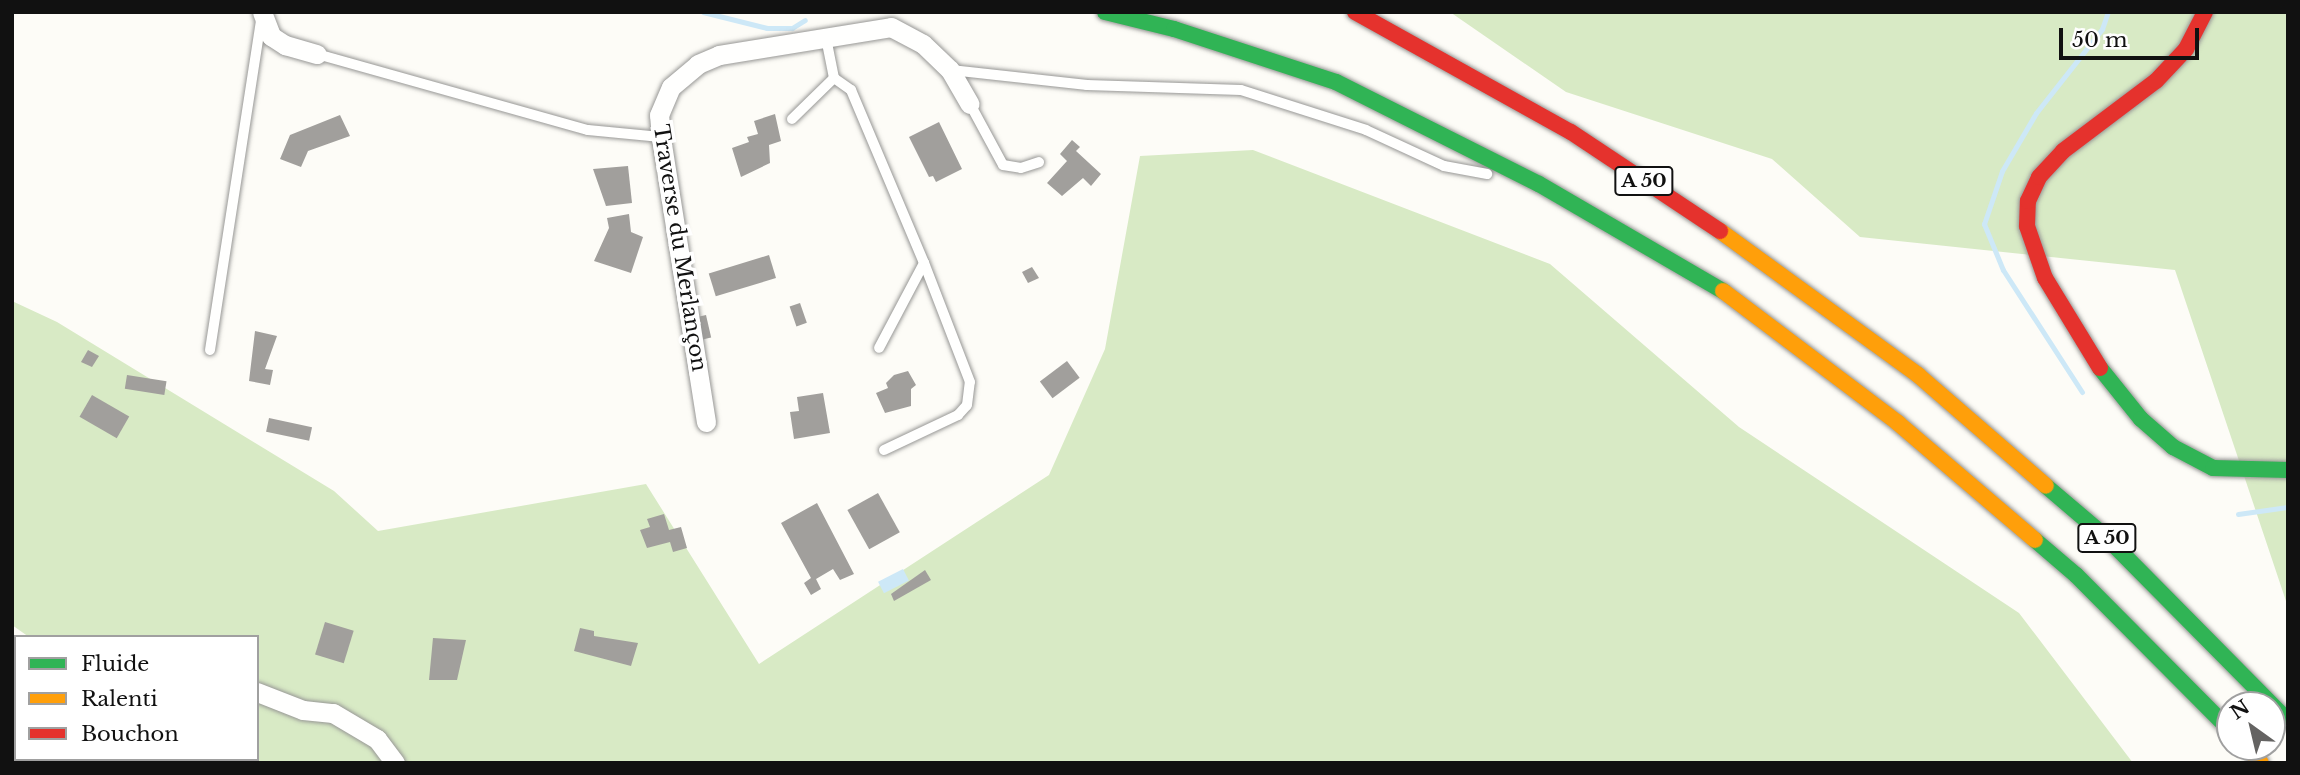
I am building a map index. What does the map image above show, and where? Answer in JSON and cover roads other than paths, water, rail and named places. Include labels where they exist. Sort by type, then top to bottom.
[{"type":"main road","name":"A 50","points":[[1105,12],[1174,29],[1336,82],[1539,184],[1737,299],[1898,423],[2076,575],[2216,716]]},
{"type":"main road","name":"A 50","points":[[1355,12],[1571,132],[1790,278],[1918,375],[2108,538],[2288,721]]},
{"type":"main road","points":[[2205,12],[2186,49],[2156,81],[2063,150],[2039,177],[2028,201],[2026,226],[2045,278],[2106,378],[2141,419],[2173,447],[2213,468],[2288,470]]},
{"type":"street","points":[[262,15],[271,36],[285,45],[317,54]]},
{"type":"street","name":"Traverse du Merlançon","points":[[706,422],[661,137],[663,99],[698,64],[719,55],[827,38],[894,20],[950,69],[970,104]]},
{"type":"street","points":[[259,693],[303,710],[333,713],[377,739],[395,763]]},
{"type":"lane","points":[[210,350],[262,15]]},
{"type":"lane","points":[[827,38],[834,78],[851,90],[924,263],[970,382],[967,405],[958,415],[884,450]]},
{"type":"lane","points":[[317,54],[588,130],[661,137]]},
{"type":"lane","points":[[950,69],[1087,85],[1241,90],[1366,130],[1444,166],[1539,184]]},
{"type":"lane","points":[[792,120],[834,78]]},
{"type":"lane","points":[[970,104],[1003,165],[1021,167],[1039,162]]},
{"type":"lane","points":[[878,348],[924,263]]},
{"type":"water","points":[[903,569],[909,581],[884,593],[878,582]]},
{"type":"waterway","points":[[703,12],[767,28],[792,28],[805,20]]},
{"type":"waterway","points":[[2082,392],[2003,270],[1984,224],[2002,171],[2036,113],[2102,29],[2108,12]]},
{"type":"waterway","points":[[2238,514],[2288,507]]}]
